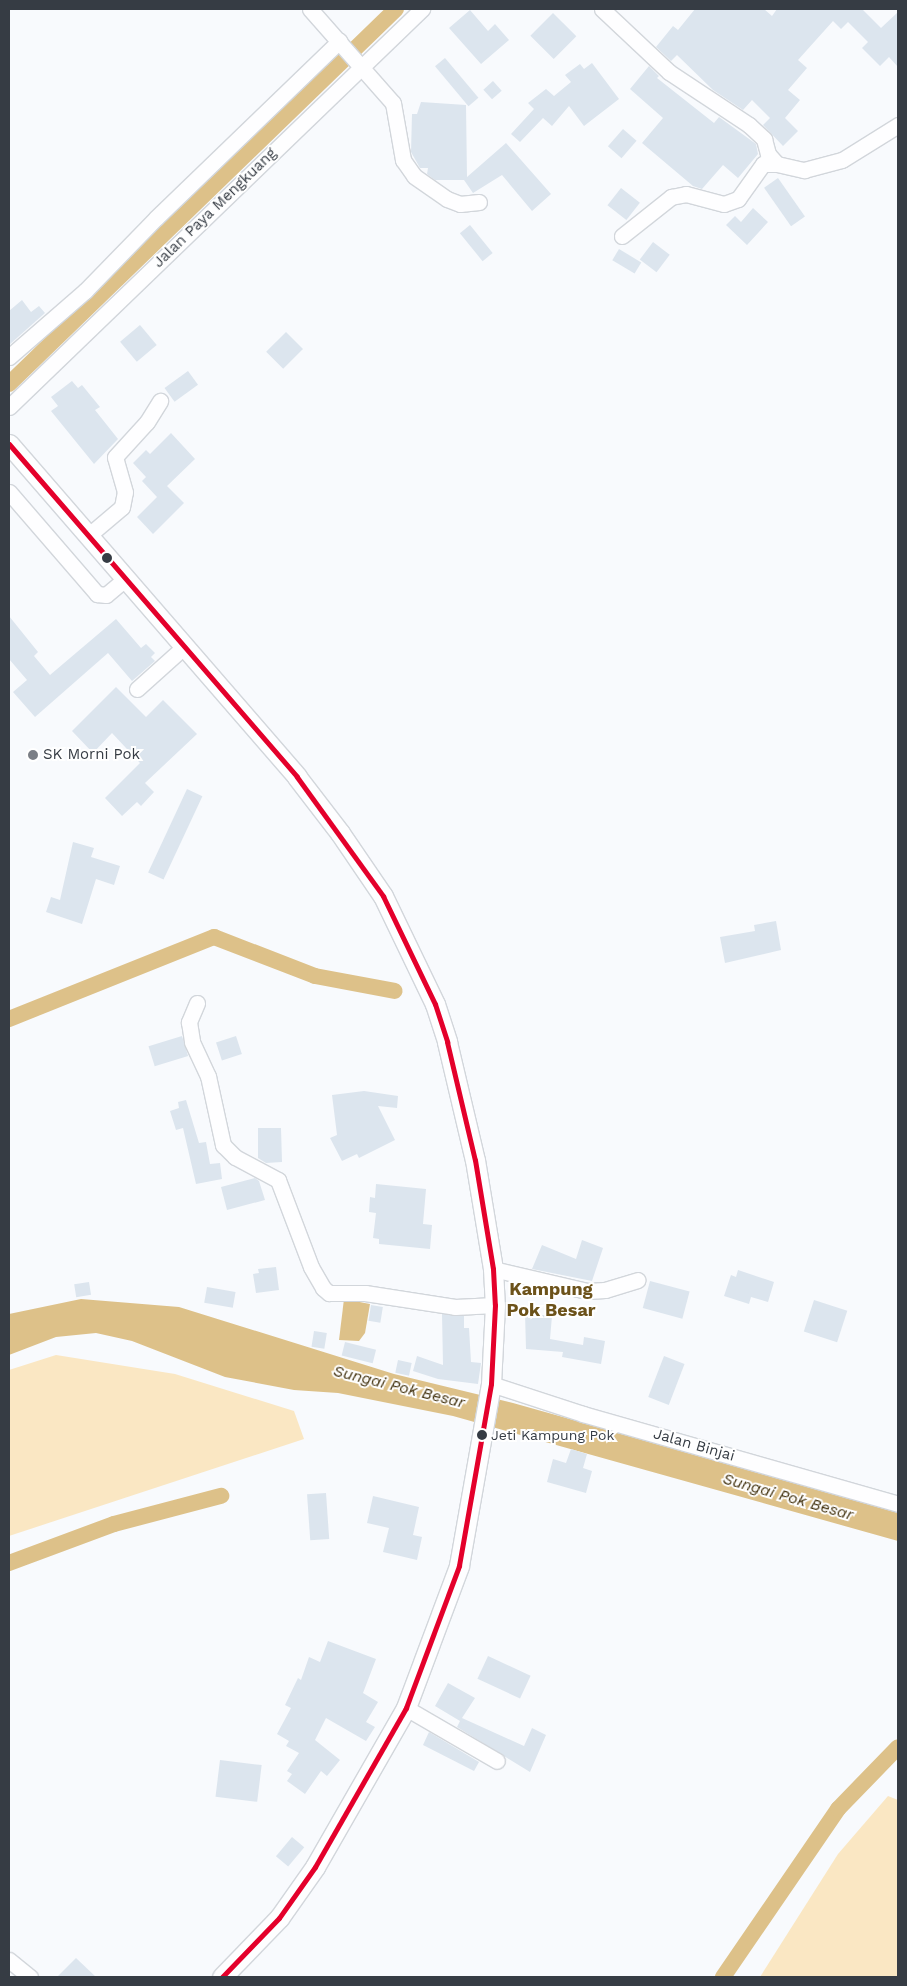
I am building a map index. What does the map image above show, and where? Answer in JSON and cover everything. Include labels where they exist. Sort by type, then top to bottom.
[{"type":"main road","points":[[9,444],[186,646],[340,833],[384,896],[435,1004],[458,1083],[475,1160],[493,1269],[495,1305],[491,1384],[484,1435],[459,1566],[406,1708],[316,1867],[279,1918],[222,1977]]},
{"type":"street","points":[[310,9],[393,103],[402,160],[414,176],[447,200],[460,204],[479,202]]},
{"type":"street","name":"Jalan Paya Mengkuang","points":[[9,407],[360,65],[422,9]]},
{"type":"street","points":[[602,9],[669,72],[749,125],[764,139],[768,154],[777,164]]},
{"type":"street","points":[[9,357],[85,291],[342,44]]},
{"type":"street","points":[[622,236],[671,198],[686,194],[724,204],[738,199],[763,164],[777,164],[804,170],[842,160],[898,125]]},
{"type":"street","points":[[89,536],[122,507],[125,492],[116,457],[147,422],[160,401]]},
{"type":"street","points":[[9,492],[97,594],[106,595],[126,578]]},
{"type":"street","points":[[137,689],[186,646]]},
{"type":"street","points":[[197,1003],[189,1022],[192,1042],[208,1076],[223,1145],[235,1157],[278,1180],[311,1267],[323,1288],[329,1293],[365,1293],[455,1307],[495,1305]]},
{"type":"street","points":[[493,1269],[587,1291],[604,1290],[637,1280]]},
{"type":"street","name":"Jalan Binjai","points":[[491,1384],[583,1414],[898,1504]]},
{"type":"street","points":[[406,1708],[496,1761]]},
{"type":"street","points":[[9,1960],[30,1977]]},
{"type":"shaded area","points":[[56,1355],[175,1374],[294,1411],[304,1439],[9,1536],[9,1370]]},
{"type":"shaded area","points":[[888,1796],[898,1800],[898,1977],[760,1977],[838,1854]]},
{"type":"water","name":"Sungai Pok Besar","points":[[81,1299],[179,1307],[394,1374],[513,1403],[898,1511],[898,1541],[453,1416],[338,1393],[294,1390],[225,1377],[132,1341],[96,1333],[56,1337],[9,1355],[9,1314]]},
{"type":"water","points":[[344,1299],[370,1304],[365,1333],[359,1341],[339,1340]]},
{"type":"building","points":[[695,9],[764,9],[772,16],[777,9],[862,9],[881,28],[898,12],[898,67],[889,57],[880,66],[862,48],[868,42],[848,22],[841,29],[833,21],[798,60],[807,68],[788,90],[800,100],[785,118],[798,131],[783,146],[763,125],[770,118],[752,100],[743,110],[713,90],[677,55],[671,61],[656,47],[673,26],[678,30]]},
{"type":"building","points":[[470,10],[488,31],[495,24],[509,40],[481,64],[449,28]]},
{"type":"building","points":[[553,13],[576,36],[554,59],[530,36]]},
{"type":"building","points":[[445,58],[478,98],[468,106],[435,66]]},
{"type":"building","points":[[592,63],[619,99],[584,126],[569,106],[552,126],[543,118],[520,142],[511,134],[534,109],[528,103],[546,89],[554,96],[571,82],[565,75],[580,64],[584,69]]},
{"type":"building","points":[[649,66],[659,76],[657,78],[714,123],[719,117],[756,144],[758,154],[738,178],[723,165],[702,189],[693,186],[642,143],[663,118],[630,89]]},
{"type":"building","points":[[493,81],[502,91],[492,99],[483,90]]},
{"type":"building","points":[[421,102],[466,105],[467,177],[506,143],[551,194],[532,211],[502,175],[473,193],[464,180],[435,180],[427,174],[428,168],[420,168],[411,152],[412,114],[417,114]]},
{"type":"building","points":[[623,129],[637,141],[621,158],[608,146]]},
{"type":"building","points":[[778,178],[805,217],[791,226],[764,188]]},
{"type":"building","points":[[621,188],[640,203],[626,220],[607,205]]},
{"type":"building","points":[[753,208],[768,222],[747,245],[726,225],[735,216],[741,222]]},
{"type":"building","points":[[470,225],[493,253],[483,261],[460,233]]},
{"type":"building","points":[[653,242],[670,255],[657,272],[640,260]]},
{"type":"building","points":[[619,249],[641,262],[635,274],[612,260]]},
{"type":"building","points":[[22,300],[31,312],[39,306],[45,313],[9,345],[9,311]]},
{"type":"building","points":[[140,325],[157,345],[137,362],[120,342]]},
{"type":"building","points":[[286,332],[303,349],[283,369],[266,352]]},
{"type":"building","points":[[188,371],[198,385],[175,402],[165,388]]},
{"type":"building","points":[[72,381],[78,388],[82,385],[100,407],[95,410],[118,439],[94,464],[51,411],[58,406],[51,397]]},
{"type":"building","points":[[171,433],[195,459],[167,486],[184,503],[153,534],[137,517],[157,497],[142,481],[146,477],[133,463],[146,450],[150,454]]},
{"type":"building","points":[[9,616],[38,652],[34,656],[50,675],[116,619],[141,648],[146,644],[155,653],[151,657],[155,661],[132,681],[108,653],[35,717],[13,692],[27,680],[9,659]]},
{"type":"building","points":[[116,687],[146,717],[163,700],[197,734],[145,783],[154,792],[141,806],[137,802],[122,816],[105,798],[140,763],[112,733],[93,753],[72,731]]},
{"type":"building","points":[[187,789],[202,796],[164,880],[148,872]]},
{"type":"building","points":[[73,842],[94,848],[91,857],[120,866],[114,885],[96,879],[82,924],[46,912],[51,897],[60,900]]},
{"type":"building","points":[[776,921],[781,950],[725,963],[720,937],[755,931],[754,925]]},
{"type":"building","points":[[182,1036],[188,1056],[155,1066],[149,1046]]},
{"type":"building","points":[[236,1036],[242,1054],[222,1061],[216,1042]]},
{"type":"building","points":[[364,1091],[398,1096],[397,1108],[378,1106],[395,1140],[359,1158],[357,1154],[342,1161],[330,1138],[337,1135],[332,1095]]},
{"type":"building","points":[[186,1100],[199,1143],[206,1142],[210,1164],[220,1163],[222,1179],[196,1184],[183,1128],[176,1130],[170,1111],[179,1108],[178,1102]]},
{"type":"building","points":[[258,1128],[281,1128],[282,1162],[266,1163],[258,1158]]},
{"type":"building","points":[[255,1178],[259,1181],[265,1200],[227,1210],[221,1187]]},
{"type":"building","points":[[376,1184],[426,1189],[423,1224],[432,1225],[430,1249],[379,1244],[379,1239],[373,1238],[376,1213],[369,1212],[370,1197],[375,1198]]},
{"type":"building","points":[[582,1240],[603,1248],[592,1281],[532,1269],[542,1245],[576,1259]]},
{"type":"building","points":[[276,1267],[279,1290],[256,1293],[253,1274],[259,1273],[258,1269]]},
{"type":"building","points":[[738,1270],[774,1282],[768,1302],[751,1297],[749,1304],[724,1296],[731,1275],[736,1277]]},
{"type":"building","points":[[650,1281],[690,1292],[682,1319],[643,1308]]},
{"type":"building","points":[[89,1282],[91,1295],[76,1297],[74,1284]]},
{"type":"building","points":[[207,1287],[236,1292],[233,1308],[204,1303]]},
{"type":"building","points":[[814,1300],[847,1311],[837,1342],[804,1331]]},
{"type":"building","points":[[371,1305],[383,1307],[380,1323],[368,1321]]},
{"type":"building","points":[[525,1313],[552,1316],[550,1339],[583,1345],[584,1337],[605,1341],[601,1364],[562,1357],[563,1352],[526,1349]]},
{"type":"building","points":[[442,1314],[464,1316],[464,1328],[469,1328],[471,1362],[481,1363],[478,1384],[438,1379],[413,1371],[417,1356],[443,1365]]},
{"type":"building","points":[[314,1331],[327,1333],[324,1349],[311,1347]]},
{"type":"building","points":[[345,1342],[376,1350],[373,1363],[342,1356]]},
{"type":"building","points":[[664,1356],[685,1364],[669,1405],[648,1397]]},
{"type":"building","points":[[398,1360],[412,1363],[409,1376],[395,1373]]},
{"type":"building","points":[[571,1449],[587,1454],[583,1468],[592,1471],[586,1493],[547,1482],[553,1459],[566,1463]]},
{"type":"building","points":[[326,1493],[329,1539],[310,1540],[307,1494]]},
{"type":"building","points":[[373,1496],[419,1507],[413,1535],[422,1537],[417,1560],[383,1552],[389,1528],[367,1523]]},
{"type":"building","points":[[328,1641],[376,1659],[363,1693],[378,1702],[366,1722],[375,1727],[366,1741],[326,1718],[315,1740],[340,1760],[327,1776],[321,1771],[305,1794],[287,1781],[292,1774],[287,1771],[299,1753],[286,1746],[289,1741],[277,1734],[291,1708],[285,1705],[298,1678],[301,1680],[309,1657],[320,1662]]},
{"type":"building","points":[[488,1656],[531,1676],[520,1699],[477,1679]]},
{"type":"building","points":[[448,1683],[475,1698],[462,1718],[524,1746],[532,1728],[546,1735],[530,1772],[457,1727],[460,1721],[435,1706]]},
{"type":"building","points":[[429,1732],[479,1762],[474,1771],[423,1745]]},
{"type":"building","points":[[220,1760],[262,1765],[257,1802],[215,1797]]},
{"type":"building","points":[[292,1837],[304,1847],[288,1866],[276,1856]]},
{"type":"building","points":[[76,1958],[96,1977],[57,1977]]},
{"type":"waterway","points":[[9,384],[396,9]]},
{"type":"waterway","points":[[9,1019],[214,937],[315,976],[395,991]]},
{"type":"waterway","points":[[9,1563],[114,1524],[221,1496]]},
{"type":"waterway","points":[[723,1977],[838,1809],[898,1747]]},
{"type":"transit line","points":[[9,444],[297,777],[383,896],[435,1004],[447,1042],[475,1160],[493,1269],[495,1305],[491,1384],[459,1566],[406,1708],[315,1867],[279,1918],[222,1977]]},
{"type":"place","name":"SK Morni Pok","points":[[33,755]]},
{"type":"place","name":"Jeti Kampung Pok","points":[[482,1435]]},
{"type":"district","name":"Kampung Pok Besar","points":[[551,1300]]}]
